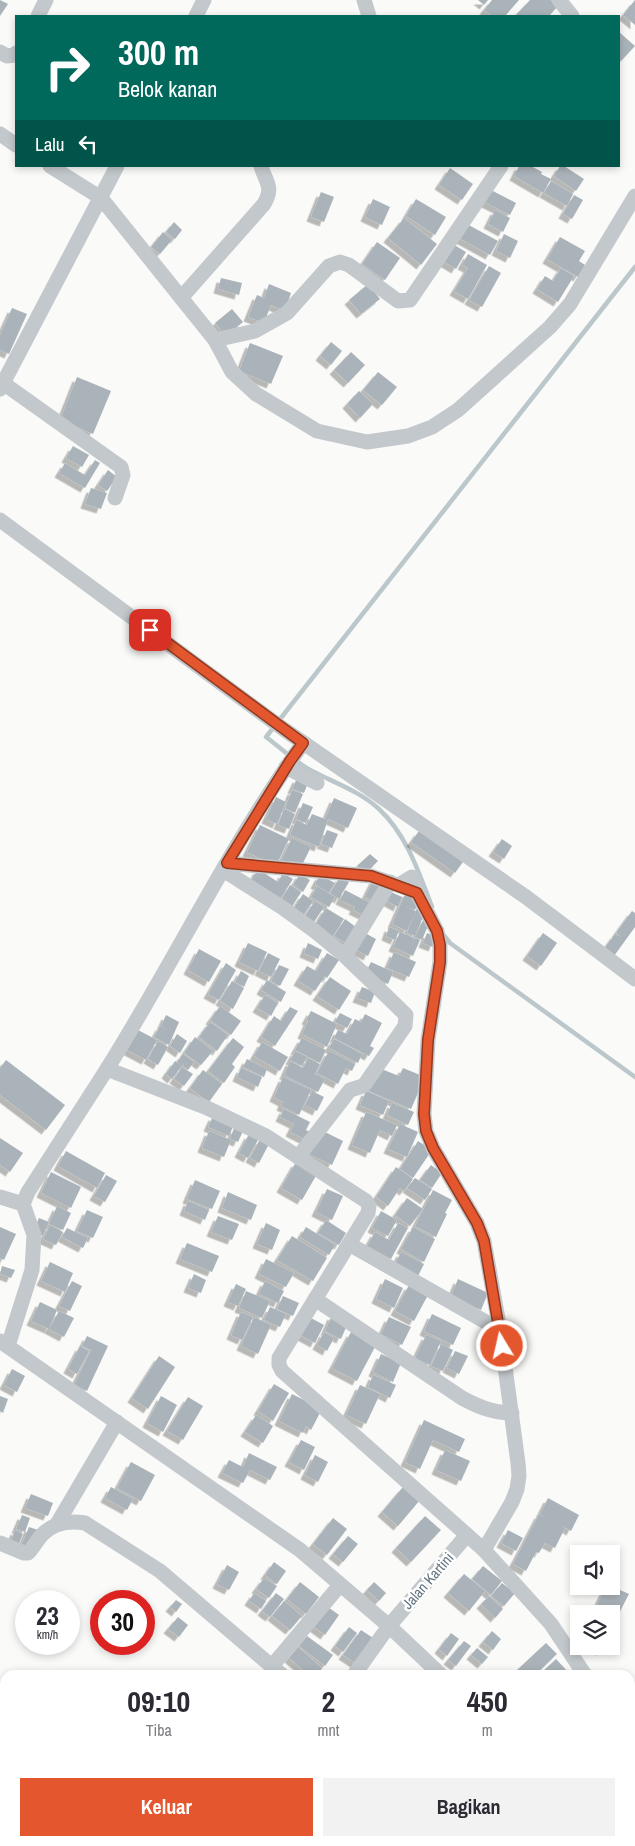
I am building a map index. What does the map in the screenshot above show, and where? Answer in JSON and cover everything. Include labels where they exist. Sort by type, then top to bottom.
[{"type":"street","points":[[38,15],[46,0]]},
{"type":"street","points":[[196,15],[204,0]]},
{"type":"street","points":[[364,0],[369,15]]},
{"type":"street","points":[[559,0],[571,15]]},
{"type":"street","points":[[0,52],[7,56],[15,54]]},
{"type":"street","points":[[0,134],[15,144]]},
{"type":"street","points":[[52,167],[100,198],[215,340],[232,372],[256,394],[317,431],[367,442],[408,436],[432,428],[458,410],[550,327],[570,304],[635,196]]},
{"type":"street","points":[[114,498],[123,475],[121,467],[2,386],[116,167]]},
{"type":"street","points":[[181,298],[264,204],[270,192],[261,167]]},
{"type":"street","points":[[215,340],[255,331],[286,313],[329,266],[340,262],[349,265],[398,301],[410,300],[501,167]]},
{"type":"street","points":[[0,520],[277,724],[294,756],[317,783]]},
{"type":"street","points":[[294,756],[225,867],[127,1036],[22,1204],[34,1235],[32,1270],[4,1344],[300,1550],[389,1626],[436,1670]]},
{"type":"street","points":[[294,756],[526,897],[635,979]]},
{"type":"street","points":[[225,867],[371,876],[394,884]]},
{"type":"street","points":[[225,867],[297,918],[345,956],[404,1013],[406,1022],[365,1084],[350,1090],[298,1157]]},
{"type":"street","points":[[345,956],[394,884],[412,877],[417,893],[437,931],[440,945],[440,962],[428,1048],[424,1114],[426,1131],[433,1148],[477,1223],[484,1241],[512,1413],[518,1470],[517,1489],[512,1502],[484,1550]]},
{"type":"street","points":[[107,1068],[224,1116],[266,1136],[366,1201],[369,1206],[368,1213],[279,1358],[279,1365],[282,1370],[484,1550],[551,1624],[581,1670]]},
{"type":"street","points":[[0,1197],[22,1204]]},
{"type":"street","points":[[349,1244],[500,1330]]},
{"type":"street","points":[[315,1300],[462,1398],[481,1408],[498,1413],[512,1413]]},
{"type":"street","points":[[57,1524],[117,1422]]},
{"type":"street","points":[[0,1543],[28,1553],[40,1536],[57,1524],[71,1521],[84,1523],[160,1571],[276,1670]]},
{"type":"street","name":"Jalan Kartini","points":[[358,1670],[389,1626],[467,1535]]},
{"type":"street","points":[[278,1670],[340,1585]]},
{"type":"building","points":[[0,0],[8,4],[0,16]]},
{"type":"building","points":[[478,0],[488,0],[484,5]]},
{"type":"building","points":[[492,0],[519,0],[506,15],[491,15],[484,10]]},
{"type":"building","points":[[530,0],[551,0],[558,6],[550,15],[516,15]]},
{"type":"building","points":[[635,0],[635,25],[623,15]]},
{"type":"building","points":[[620,33],[635,46],[620,60]]},
{"type":"building","points":[[518,167],[533,167],[551,179],[543,193],[514,176]]},
{"type":"building","points":[[559,167],[566,167],[584,179],[576,191],[554,176]]},
{"type":"building","points":[[450,168],[473,184],[462,200],[439,185]]},
{"type":"building","points":[[551,181],[573,194],[567,206],[544,193]]},
{"type":"building","points":[[491,190],[516,203],[510,215],[484,202]]},
{"type":"building","points":[[321,192],[334,197],[324,222],[311,217]]},
{"type":"building","points":[[574,195],[583,200],[572,219],[563,214]]},
{"type":"building","points":[[373,199],[390,207],[382,225],[365,217]]},
{"type":"building","points":[[416,199],[446,217],[435,235],[406,216]]},
{"type":"building","points":[[495,210],[510,218],[503,232],[488,224]]},
{"type":"building","points":[[404,218],[437,244],[421,265],[388,238]]},
{"type":"building","points":[[174,222],[182,230],[175,239],[166,232]]},
{"type":"building","points":[[465,223],[498,241],[490,255],[457,237]]},
{"type":"building","points":[[163,232],[172,240],[160,254],[151,247]]},
{"type":"building","points":[[504,234],[518,241],[510,258],[496,251]]},
{"type":"building","points":[[560,237],[585,251],[579,261],[585,265],[578,277],[547,259]]},
{"type":"building","points":[[377,242],[400,258],[385,280],[362,264]]},
{"type":"building","points":[[451,243],[466,252],[456,269],[441,260]]},
{"type":"building","points":[[468,254],[487,265],[468,299],[454,291],[468,268],[462,265]]},
{"type":"building","points":[[489,266],[501,273],[482,307],[469,300]]},
{"type":"building","points":[[561,268],[574,276],[558,302],[537,289],[545,276],[553,281]]},
{"type":"building","points":[[221,278],[242,283],[239,295],[218,289]]},
{"type":"building","points":[[269,284],[291,293],[285,311],[271,305],[264,323],[248,317],[257,295],[264,298]]},
{"type":"building","points":[[368,284],[380,299],[361,314],[349,300]]},
{"type":"building","points":[[12,308],[27,314],[9,354],[0,350],[0,335]]},
{"type":"building","points":[[232,309],[243,322],[226,336],[215,323]]},
{"type":"building","points":[[331,342],[342,351],[331,365],[320,356]]},
{"type":"building","points":[[250,343],[283,356],[271,384],[239,371]]},
{"type":"building","points":[[351,352],[365,365],[348,383],[334,370]]},
{"type":"building","points":[[378,372],[397,387],[382,405],[363,390]]},
{"type":"building","points":[[77,377],[111,391],[93,434],[60,420]]},
{"type":"building","points":[[359,391],[373,404],[360,418],[347,404]]},
{"type":"building","points":[[73,446],[89,455],[82,467],[66,458]]},
{"type":"building","points":[[95,460],[100,463],[85,488],[59,473],[65,463],[85,475]]},
{"type":"building","points":[[108,470],[117,477],[107,491],[98,485]]},
{"type":"building","points":[[91,488],[107,493],[101,509],[85,504]]},
{"type":"building","points":[[297,778],[308,783],[304,793],[292,789]]},
{"type":"building","points":[[292,790],[303,794],[295,813],[285,808]]},
{"type":"building","points":[[276,797],[286,802],[277,824],[266,819]]},
{"type":"building","points":[[334,798],[357,808],[348,828],[328,819],[319,847],[290,835],[296,820],[307,825],[312,814],[325,819]]},
{"type":"building","points":[[303,803],[313,807],[306,823],[296,819]]},
{"type":"building","points":[[284,809],[295,814],[289,829],[278,825]]},
{"type":"building","points":[[260,825],[289,839],[276,866],[247,852]]},
{"type":"building","points":[[327,830],[338,834],[332,848],[321,844]]},
{"type":"building","points":[[419,831],[463,862],[455,873],[411,842]]},
{"type":"building","points":[[292,838],[311,847],[300,869],[281,861]]},
{"type":"building","points":[[502,839],[512,846],[504,859],[493,852]]},
{"type":"building","points":[[370,854],[378,861],[365,874],[357,866]]},
{"type":"building","points":[[258,869],[278,882],[283,873],[293,879],[279,901],[250,883]]},
{"type":"building","points":[[300,874],[310,880],[303,892],[293,885]]},
{"type":"building","points":[[320,875],[335,883],[329,893],[315,884]]},
{"type":"building","points":[[340,877],[349,882],[339,899],[330,893]]},
{"type":"building","points":[[374,879],[385,884],[376,903],[365,897]]},
{"type":"building","points":[[290,885],[301,892],[290,910],[279,903]]},
{"type":"building","points":[[317,886],[335,897],[329,907],[311,897]]},
{"type":"building","points":[[345,890],[374,905],[368,917],[353,910],[355,907],[340,900]]},
{"type":"building","points":[[391,892],[402,897],[398,907],[387,901]]},
{"type":"building","points":[[406,892],[420,898],[415,910],[404,906],[416,911],[407,931],[392,924]]},
{"type":"building","points":[[303,894],[313,901],[302,918],[292,911]]},
{"type":"building","points":[[315,901],[324,907],[312,925],[303,919]]},
{"type":"building","points":[[326,908],[344,919],[331,939],[314,927]]},
{"type":"building","points":[[417,908],[425,912],[415,936],[407,933]]},
{"type":"building","points":[[632,911],[635,913],[635,927],[614,956],[604,949],[615,934],[621,937],[616,933]]},
{"type":"building","points":[[424,918],[430,921],[422,940],[415,937]]},
{"type":"building","points":[[345,919],[360,930],[350,945],[334,936]]},
{"type":"building","points":[[389,927],[399,931],[395,940],[386,936]]},
{"type":"building","points":[[363,932],[376,939],[368,956],[354,949]]},
{"type":"building","points":[[400,932],[414,938],[413,941],[415,938],[420,940],[413,956],[393,947]]},
{"type":"building","points":[[427,933],[437,937],[433,947],[423,943]]},
{"type":"building","points":[[543,933],[557,943],[541,966],[527,956]]},
{"type":"building","points":[[248,943],[267,952],[258,971],[239,962]]},
{"type":"building","points":[[308,943],[322,950],[318,959],[304,953]]},
{"type":"building","points":[[199,949],[221,961],[209,982],[188,970]]},
{"type":"building","points":[[394,952],[416,962],[409,977],[387,968]]},
{"type":"building","points":[[268,953],[280,959],[271,977],[259,971]]},
{"type":"building","points":[[327,953],[339,960],[327,978],[325,976],[315,991],[298,981],[307,966],[316,971]]},
{"type":"building","points":[[371,962],[393,972],[388,984],[365,974]]},
{"type":"building","points":[[226,963],[236,970],[219,1000],[208,994]]},
{"type":"building","points":[[279,965],[289,969],[280,986],[271,981]]},
{"type":"building","points":[[241,971],[249,976],[244,987],[235,982]]},
{"type":"building","points":[[330,977],[351,991],[339,1010],[317,996]]},
{"type":"building","points":[[267,980],[286,992],[281,1002],[261,990]]},
{"type":"building","points":[[232,981],[244,988],[233,1009],[220,1001]]},
{"type":"building","points":[[362,987],[375,992],[371,1003],[357,998]]},
{"type":"building","points":[[265,995],[278,1003],[271,1016],[257,1008]]},
{"type":"building","points":[[220,1006],[241,1021],[231,1035],[210,1020]]},
{"type":"building","points":[[290,1007],[298,1011],[275,1046],[261,1037],[274,1016],[281,1021]]},
{"type":"building","points":[[311,1011],[337,1024],[327,1047],[302,1034],[308,1021],[328,1030],[306,1020]]},
{"type":"building","points":[[340,1013],[352,1019],[347,1028],[335,1022]]},
{"type":"building","points":[[365,1014],[382,1023],[370,1046],[374,1048],[369,1056],[334,1038],[338,1030],[347,1034],[355,1019],[361,1022]]},
{"type":"building","points":[[166,1015],[179,1022],[169,1045],[154,1037],[160,1026],[169,1031],[161,1026]]},
{"type":"building","points":[[210,1022],[228,1035],[217,1051],[199,1037]]},
{"type":"building","points":[[138,1030],[157,1040],[146,1060],[127,1050]]},
{"type":"building","points":[[177,1034],[187,1041],[180,1053],[170,1046]]},
{"type":"building","points":[[195,1037],[213,1051],[201,1065],[184,1053]]},
{"type":"building","points":[[233,1038],[244,1047],[232,1064],[235,1067],[224,1083],[208,1071]]},
{"type":"building","points":[[302,1038],[326,1050],[320,1063],[295,1050]]},
{"type":"building","points":[[334,1039],[362,1054],[358,1063],[329,1048]]},
{"type":"building","points":[[158,1041],[168,1047],[158,1065],[148,1059]]},
{"type":"building","points":[[262,1042],[288,1057],[280,1071],[254,1056]]},
{"type":"building","points":[[295,1051],[307,1057],[302,1066],[290,1060]]},
{"type":"building","points":[[329,1051],[355,1064],[352,1071],[346,1068],[338,1084],[317,1073]]},
{"type":"building","points":[[183,1054],[194,1062],[188,1070],[183,1066],[184,1063],[182,1066],[177,1062]]},
{"type":"building","points":[[308,1058],[320,1064],[315,1074],[325,1079],[318,1092],[284,1075],[290,1061],[303,1068]]},
{"type":"building","points":[[247,1059],[267,1069],[264,1077],[243,1067]]},
{"type":"building","points":[[6,1060],[65,1105],[46,1130],[0,1095],[0,1068]]},
{"type":"building","points":[[175,1061],[182,1066],[172,1079],[166,1074]]},
{"type":"building","points":[[182,1067],[193,1074],[184,1086],[174,1079]]},
{"type":"building","points":[[241,1068],[262,1077],[258,1087],[237,1077]]},
{"type":"building","points":[[379,1068],[399,1076],[403,1068],[425,1077],[411,1109],[369,1091]]},
{"type":"building","points":[[203,1070],[222,1084],[209,1102],[190,1088]]},
{"type":"building","points":[[283,1077],[311,1090],[299,1115],[281,1106],[283,1102],[274,1097]]},
{"type":"building","points":[[312,1091],[324,1097],[317,1111],[305,1105]]},
{"type":"building","points":[[366,1091],[389,1101],[383,1115],[360,1105]]},
{"type":"building","points":[[392,1103],[414,1112],[408,1125],[387,1115]]},
{"type":"building","points":[[284,1109],[310,1122],[306,1130],[310,1132],[306,1140],[290,1132],[294,1124],[280,1117]]},
{"type":"building","points":[[366,1112],[397,1125],[392,1136],[380,1130],[370,1153],[352,1145]]},
{"type":"building","points":[[213,1116],[234,1124],[229,1136],[208,1127]]},
{"type":"building","points":[[400,1124],[418,1132],[407,1157],[388,1149]]},
{"type":"building","points":[[234,1128],[243,1131],[238,1142],[230,1139]]},
{"type":"building","points":[[321,1130],[343,1141],[332,1165],[309,1154]]},
{"type":"building","points":[[209,1131],[231,1140],[224,1157],[202,1148]]},
{"type":"building","points":[[249,1134],[258,1140],[248,1158],[239,1153]]},
{"type":"building","points":[[0,1138],[23,1153],[10,1172],[0,1165]]},
{"type":"building","points":[[260,1139],[269,1144],[259,1163],[250,1158]]},
{"type":"building","points":[[418,1141],[432,1150],[413,1178],[400,1169]]},
{"type":"building","points":[[66,1151],[105,1173],[97,1188],[58,1166]]},
{"type":"building","points":[[296,1162],[317,1174],[302,1200],[281,1188]]},
{"type":"building","points":[[431,1165],[442,1173],[432,1188],[420,1180]]},
{"type":"building","points":[[396,1167],[413,1179],[404,1191],[400,1188],[388,1206],[376,1197]]},
{"type":"building","points":[[51,1172],[81,1187],[71,1208],[41,1193]]},
{"type":"building","points":[[106,1175],[117,1181],[105,1202],[94,1196]]},
{"type":"building","points":[[415,1178],[432,1189],[425,1200],[407,1188]]},
{"type":"building","points":[[195,1180],[220,1191],[212,1209],[187,1199]]},
{"type":"building","points":[[327,1189],[343,1196],[332,1220],[316,1212]]},
{"type":"building","points":[[433,1190],[452,1200],[436,1237],[415,1226]]},
{"type":"building","points":[[228,1192],[257,1205],[251,1220],[222,1208]]},
{"type":"building","points":[[407,1198],[423,1209],[410,1226],[395,1215]]},
{"type":"building","points":[[188,1201],[209,1210],[205,1220],[184,1211]]},
{"type":"building","points":[[57,1206],[71,1213],[63,1230],[49,1224]]},
{"type":"building","points":[[87,1210],[103,1217],[93,1238],[77,1231]]},
{"type":"building","points":[[381,1211],[397,1220],[388,1236],[372,1228]]},
{"type":"building","points":[[218,1216],[239,1224],[232,1240],[211,1232]]},
{"type":"building","points":[[39,1218],[49,1222],[43,1236],[33,1232]]},
{"type":"building","points":[[326,1220],[346,1233],[339,1245],[318,1233]]},
{"type":"building","points":[[266,1223],[280,1230],[272,1250],[257,1244]]},
{"type":"building","points":[[398,1223],[408,1228],[391,1259],[367,1246],[375,1232],[389,1240]]},
{"type":"building","points":[[50,1225],[63,1232],[56,1245],[43,1239]]},
{"type":"building","points":[[0,1227],[16,1234],[4,1260],[0,1258]]},
{"type":"building","points":[[306,1227],[335,1245],[329,1255],[300,1237]]},
{"type":"building","points":[[413,1227],[435,1239],[424,1262],[401,1249]]},
{"type":"building","points":[[67,1228],[88,1238],[83,1248],[62,1237]]},
{"type":"building","points":[[292,1236],[327,1258],[313,1281],[277,1260]]},
{"type":"building","points":[[187,1243],[219,1256],[212,1272],[180,1259]]},
{"type":"building","points":[[401,1252],[424,1264],[416,1280],[393,1268]]},
{"type":"building","points":[[266,1259],[294,1273],[286,1287],[259,1274]]},
{"type":"building","points":[[50,1262],[73,1273],[65,1292],[41,1281]]},
{"type":"building","points":[[2,1266],[15,1270],[11,1278],[0,1274]]},
{"type":"building","points":[[194,1274],[206,1280],[201,1293],[188,1288]]},
{"type":"building","points":[[385,1279],[403,1288],[394,1308],[376,1299]]},
{"type":"building","points":[[458,1279],[488,1293],[481,1310],[451,1296]]},
{"type":"building","points":[[72,1281],[82,1286],[70,1311],[59,1306]]},
{"type":"building","points":[[265,1281],[284,1291],[278,1303],[259,1294]]},
{"type":"building","points":[[236,1284],[246,1289],[238,1306],[228,1302]]},
{"type":"building","points":[[409,1285],[428,1295],[414,1321],[395,1311]]},
{"type":"building","points":[[246,1291],[270,1301],[262,1318],[239,1308]]},
{"type":"building","points":[[283,1296],[299,1303],[293,1316],[277,1309]]},
{"type":"building","points":[[40,1302],[57,1310],[49,1329],[31,1321]]},
{"type":"building","points":[[270,1307],[286,1314],[280,1327],[264,1320]]},
{"type":"building","points":[[59,1311],[74,1318],[64,1337],[49,1329]]},
{"type":"building","points":[[241,1312],[253,1317],[242,1340],[231,1335]]},
{"type":"building","points":[[432,1314],[461,1328],[453,1345],[424,1331]]},
{"type":"building","points":[[332,1315],[348,1323],[341,1339],[325,1331]]},
{"type":"building","points":[[254,1317],[271,1325],[258,1354],[241,1346]]},
{"type":"building","points":[[309,1317],[324,1325],[315,1343],[300,1335]]},
{"type":"building","points":[[389,1317],[411,1327],[402,1345],[381,1334]]},
{"type":"building","points":[[324,1332],[334,1338],[327,1351],[317,1345]]},
{"type":"building","points":[[351,1332],[376,1345],[357,1381],[332,1368]]},
{"type":"building","points":[[426,1335],[441,1341],[430,1365],[415,1358]]},
{"type":"building","points":[[87,1336],[108,1346],[87,1391],[74,1385],[91,1350],[82,1346]]},
{"type":"building","points":[[441,1344],[453,1350],[443,1371],[431,1366]]},
{"type":"building","points":[[80,1346],[89,1351],[77,1374],[68,1369]]},
{"type":"building","points":[[455,1351],[468,1356],[459,1374],[447,1368]]},
{"type":"building","points":[[381,1354],[401,1363],[393,1382],[373,1372]]},
{"type":"building","points":[[159,1356],[175,1367],[148,1409],[132,1398]]},
{"type":"building","points":[[12,1369],[25,1376],[17,1392],[4,1385]]},
{"type":"building","points":[[373,1375],[396,1385],[390,1398],[368,1387]]},
{"type":"building","points":[[274,1384],[289,1393],[273,1421],[258,1411]]},
{"type":"building","points":[[360,1385],[380,1394],[366,1424],[346,1415]]},
{"type":"building","points":[[292,1394],[322,1409],[311,1430],[306,1426],[303,1433],[279,1421]]},
{"type":"building","points":[[0,1396],[8,1399],[3,1413],[0,1411]]},
{"type":"building","points":[[161,1396],[177,1405],[163,1432],[147,1423]]},
{"type":"building","points":[[188,1397],[203,1406],[183,1440],[167,1431]]},
{"type":"building","points":[[256,1415],[273,1426],[263,1443],[245,1432]]},
{"type":"building","points":[[424,1420],[465,1439],[459,1452],[433,1440],[420,1469],[405,1462]]},
{"type":"building","points":[[301,1440],[315,1447],[304,1470],[289,1462]]},
{"type":"building","points":[[445,1450],[470,1461],[461,1481],[436,1470]]},
{"type":"building","points":[[249,1453],[277,1467],[270,1480],[250,1470],[243,1483],[222,1473],[229,1460],[243,1467]]},
{"type":"building","points":[[315,1455],[328,1462],[318,1482],[305,1475]]},
{"type":"building","points":[[131,1462],[155,1475],[141,1501],[117,1488]]},
{"type":"building","points":[[111,1487],[133,1499],[127,1510],[105,1498]]},
{"type":"building","points":[[403,1487],[420,1500],[398,1526],[382,1512]]},
{"type":"building","points":[[31,1494],[53,1503],[48,1516],[25,1508]]},
{"type":"building","points":[[548,1498],[579,1515],[571,1531],[559,1524],[565,1528],[555,1548],[545,1543],[539,1553],[536,1552],[526,1571],[513,1564],[539,1514],[547,1519],[540,1514]]},
{"type":"building","points":[[22,1515],[30,1518],[25,1532],[16,1529]]},
{"type":"building","points":[[425,1516],[441,1530],[411,1562],[396,1548]]},
{"type":"building","points":[[333,1518],[347,1529],[327,1555],[313,1544]]},
{"type":"building","points":[[29,1527],[38,1530],[30,1550],[21,1546]]},
{"type":"building","points":[[15,1530],[23,1534],[18,1546],[10,1543]]},
{"type":"building","points":[[508,1530],[523,1538],[516,1551],[501,1543]]},
{"type":"building","points":[[348,1536],[358,1544],[343,1562],[333,1554]]},
{"type":"building","points":[[274,1562],[286,1571],[277,1584],[265,1575]]},
{"type":"building","points":[[227,1565],[239,1572],[229,1590],[217,1584]]},
{"type":"building","points":[[483,1566],[502,1581],[491,1595],[472,1579]]},
{"type":"building","points":[[464,1574],[485,1591],[469,1611],[448,1593]]},
{"type":"building","points":[[264,1578],[277,1586],[269,1598],[256,1589]]},
{"type":"building","points":[[300,1582],[319,1597],[306,1614],[287,1599]]},
{"type":"building","points":[[374,1582],[386,1593],[379,1601],[367,1590]]},
{"type":"building","points":[[502,1583],[515,1593],[504,1606],[491,1596]]},
{"type":"building","points":[[620,1590],[629,1594],[620,1612],[620,1605],[597,1605],[602,1595],[620,1595]]},
{"type":"building","points":[[254,1593],[266,1601],[261,1609],[249,1601]]},
{"type":"building","points":[[276,1593],[284,1599],[270,1617],[262,1611]]},
{"type":"building","points":[[489,1596],[503,1609],[495,1618],[481,1604]]},
{"type":"building","points":[[176,1600],[182,1604],[176,1612],[170,1607]]},
{"type":"building","points":[[284,1601],[302,1616],[290,1630],[272,1616]]},
{"type":"building","points":[[328,1607],[339,1615],[325,1635],[314,1627]]},
{"type":"building","points":[[178,1617],[188,1625],[179,1637],[168,1629]]},
{"type":"building","points":[[349,1627],[357,1633],[343,1652],[335,1646]]},
{"type":"building","points":[[361,1630],[376,1640],[358,1665],[343,1655]]},
{"type":"building","points":[[492,1631],[501,1639],[493,1650],[483,1642]]},
{"type":"building","points":[[451,1633],[459,1639],[447,1656],[439,1649]]},
{"type":"building","points":[[307,1636],[333,1655],[325,1666],[299,1646]]},
{"type":"building","points":[[464,1641],[471,1646],[456,1666],[448,1660]]},
{"type":"building","points":[[546,1643],[557,1654],[540,1670],[517,1670]]},
{"type":"building","points":[[298,1647],[322,1668],[321,1670],[303,1670],[289,1658]]},
{"type":"building","points":[[477,1648],[488,1657],[482,1664],[471,1655]]},
{"type":"building","points":[[556,1659],[566,1670],[544,1670]]},
{"type":"waterway","points":[[432,907],[405,842],[389,819],[372,803],[306,768],[266,737],[635,267]]},
{"type":"waterway","points":[[442,933],[450,943],[635,1077]]},
{"type":"route","points":[[150,630],[303,743],[227,863],[371,876],[390,882],[417,893],[437,931],[440,945],[440,962],[428,1040],[424,1114],[426,1131],[433,1148],[477,1223],[484,1241],[490,1265],[502,1346]]}]
